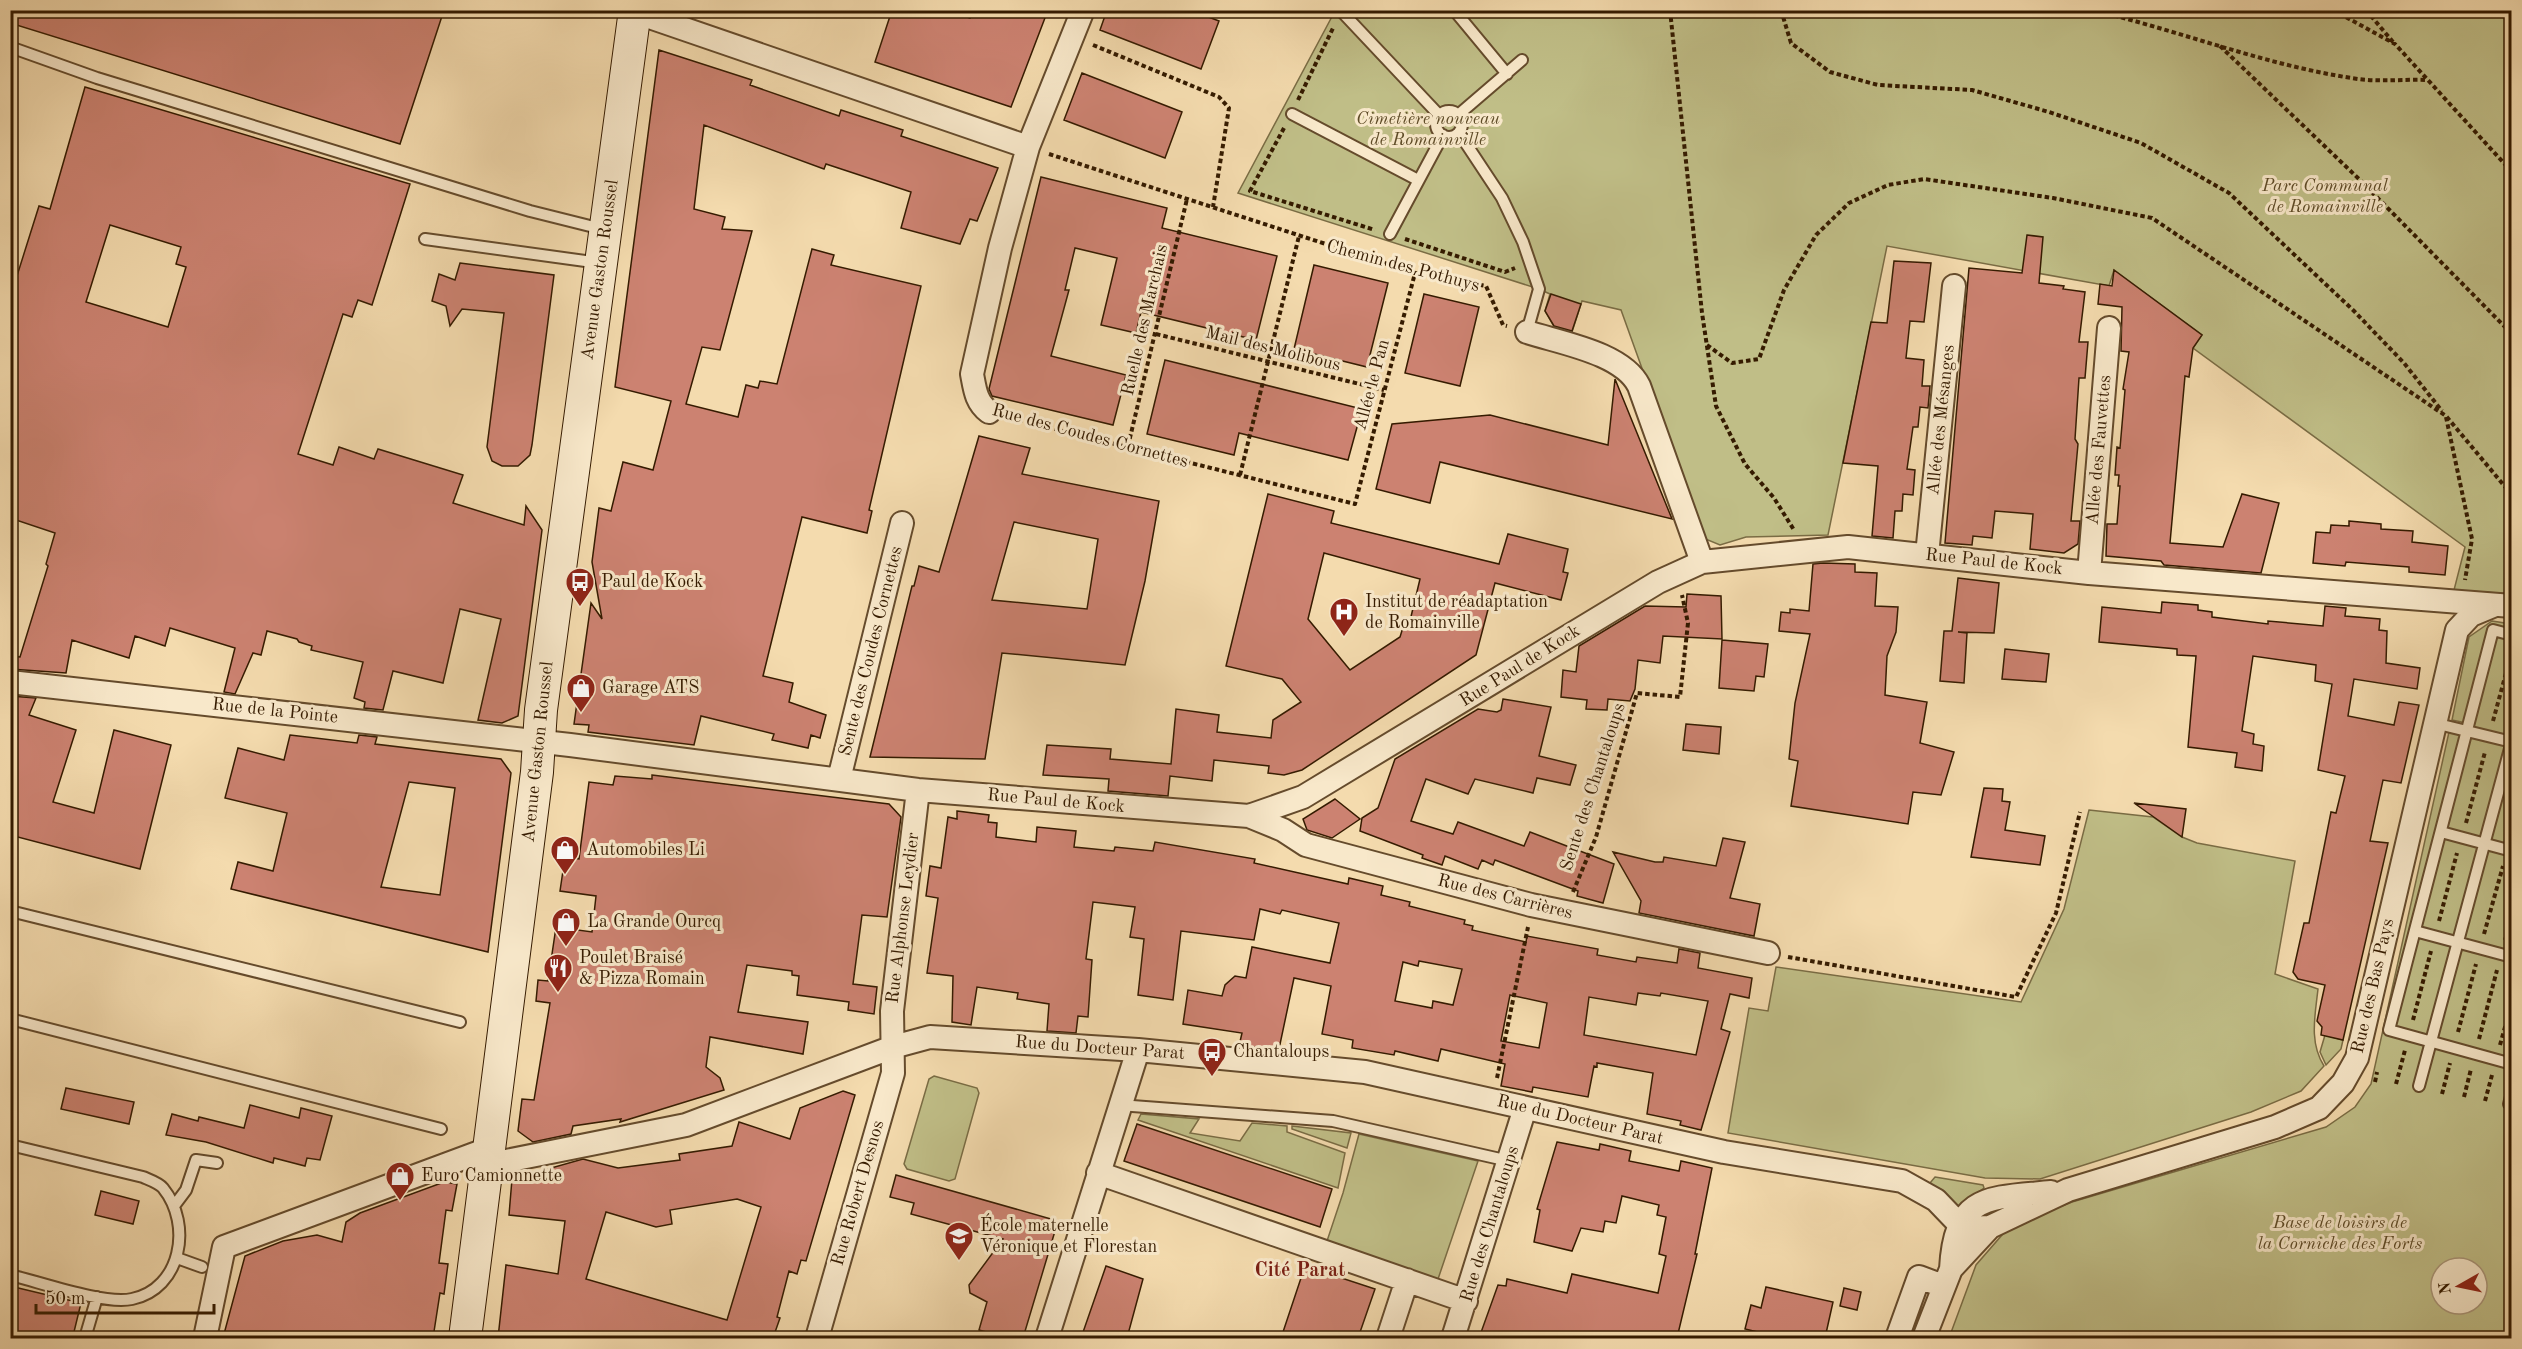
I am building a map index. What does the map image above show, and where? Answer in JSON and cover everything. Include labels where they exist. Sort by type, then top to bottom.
[{"type":"main road","name":"Avenue Gaston Roussel","points":[[465,1338],[540,742],[541,710],[635,11]]},
{"type":"street","name":"Rue des Coudes Cornettes","points":[[989,412],[981,406],[975,394],[972,374],[1000,248],[1028,147],[1083,10]]},
{"type":"street","points":[[635,11],[1028,147]]},
{"type":"street","name":"Allée des Mésanges","points":[[1927,555],[1954,286]]},
{"type":"street","name":"Allée des Fauvettes","points":[[2089,573],[2109,328]]},
{"type":"street","points":[[1527,332],[1618,362],[1632,374],[1639,386],[1702,562]]},
{"type":"street","name":"Sente des Coudes Cornettes","points":[[839,779],[903,523]]},
{"type":"street","name":"Rue Paul de Kock","points":[[540,742],[918,790],[1249,816],[1303,797],[1658,582],[1702,562],[1848,547],[2089,573],[2505,605]]},
{"type":"street","points":[[2451,601],[2458,621],[2457,630]]},
{"type":"street","points":[[2457,630],[2471,615],[2505,605]]},
{"type":"street","name":"Rue des Bas Pays","points":[[1990,1227],[2067,1190],[2275,1127],[2319,1108],[2343,1083],[2357,1059],[2433,723],[2457,630]]},
{"type":"street","name":"Rue de la Pointe","points":[[10,682],[540,742]]},
{"type":"street","name":"Rue Alphonse Leydier","points":[[893,1047],[892,1011],[918,790]]},
{"type":"street","name":"Rue des Carrières","points":[[1249,816],[1283,830],[1306,845],[1530,905],[1768,953]]},
{"type":"street","name":"Rue du Docteur Parat","points":[[211,1268],[224,1247],[487,1157],[686,1125],[893,1047],[930,1037],[1138,1050],[1365,1072],[1724,1152],[1902,1181],[1936,1200],[1959,1224]]},
{"type":"street","name":"Rue Robert Desnos","points":[[817,1338],[893,1072],[893,1047]]},
{"type":"street","points":[[1047,1338],[1138,1050]]},
{"type":"street","name":"Rue des Chantaloups","points":[[1453,1338],[1525,1108]]},
{"type":"street","points":[[1098,1173],[1466,1300]]},
{"type":"street","name":"Rue des Bas Pays","points":[[1959,1224],[1975,1205],[1993,1199],[2067,1190]]},
{"type":"street","points":[[1924,1338],[1947,1277],[1952,1240],[1959,1224],[1968,1228],[1990,1227]]},
{"type":"street","points":[[1897,1338],[1919,1277],[1947,1277],[1990,1227]]},
{"type":"street","points":[[205,1338],[211,1268]]},
{"type":"street","points":[[1388,1338],[1407,1280]]},
{"type":"lane","points":[[1454,10],[1507,74]]},
{"type":"lane","points":[[1342,13],[1440,116]]},
{"type":"lane","points":[[10,47],[97,78],[530,211],[606,230]]},
{"type":"lane","points":[[1458,115],[1522,60]]},
{"type":"lane","points":[[1449,111],[1458,115],[1462,126],[1459,133],[1451,137],[1443,135],[1437,126],[1440,116],[1449,111]]},
{"type":"lane","points":[[1292,114],[1418,180]]},
{"type":"lane","points":[[1459,133],[1502,198],[1526,252],[1539,289],[1527,332]]},
{"type":"lane","points":[[1390,234],[1443,135]]},
{"type":"lane","points":[[425,239],[601,263]]},
{"type":"lane","points":[[2511,635],[2493,630],[2389,1030],[2511,1064]]},
{"type":"lane","points":[[2419,1086],[2511,741],[2433,723]]},
{"type":"lane","points":[[2441,832],[2511,851]]},
{"type":"lane","points":[[10,911],[460,1022]]},
{"type":"lane","points":[[2415,931],[2506,956]]},
{"type":"lane","points":[[10,1019],[441,1130]]},
{"type":"lane","points":[[1119,1105],[1334,1121],[1509,1161]]},
{"type":"lane","points":[[10,1145],[143,1178],[162,1186],[174,1206],[179,1231],[177,1258],[166,1280],[150,1294],[129,1300],[97,1297],[10,1275]]},
{"type":"lane","points":[[174,1206],[186,1190],[196,1160],[217,1163]]},
{"type":"lane","points":[[177,1258],[211,1268]]},
{"type":"lane","points":[[85,1338],[97,1297]]},
{"type":"path","points":[[1670,10],[1707,345],[1716,406],[1745,464],[1774,498],[1806,550]]},
{"type":"path","points":[[1781,10],[1791,43],[1830,72],[1878,85],[1972,90],[2049,112],[2141,143],[2229,193],[2354,311],[2404,363],[2511,495]]},
{"type":"path","points":[[2092,10],[2149,24],[2275,62],[2360,79],[2427,80]]},
{"type":"path","points":[[2333,10],[2395,44]]},
{"type":"path","points":[[2366,10],[2511,172]]},
{"type":"path","points":[[1342,13],[1292,114],[1250,190],[1505,272],[1521,266]]},
{"type":"path","points":[[1073,36],[1219,97],[1229,108],[1213,207]]},
{"type":"path","points":[[2220,46],[2360,180],[2511,334]]},
{"type":"path","name":"Chemin des Pothuys","points":[[1028,147],[1415,273],[1486,286],[1503,325],[1527,332]]},
{"type":"path","points":[[1707,345],[1731,363],[1759,359],[1784,290],[1815,235],[1850,203],[1888,185],[1924,179],[2053,198],[2152,218],[2445,416],[2472,539],[2451,601]]},
{"type":"path","name":"Ruelle des Marchais","points":[[1128,446],[1187,199]]},
{"type":"path","points":[[1240,475],[1299,236]]},
{"type":"path","name":"Allée le Pan","points":[[1355,504],[1415,273]]},
{"type":"path","name":"Mail des Molibous","points":[[1156,334],[1384,390]]},
{"type":"path","name":"Rue des Coudes Cornettes","points":[[989,412],[1355,504]]},
{"type":"path","name":"Sente des Chantaloups","points":[[1565,912],[1596,837],[1637,693],[1680,697],[1688,623],[1678,573]]},
{"type":"path","points":[[2396,1084],[2511,651]]},
{"type":"path","points":[[1768,953],[2016,997],[2056,913],[2080,812]]},
{"type":"path","points":[[1492,1100],[1530,905]]},
{"type":"path","points":[[2464,1097],[2506,956],[2511,918]]},
{"type":"green space","name":"Parc Communal de Romainville","points":[[1335,11],[2511,11],[2511,594],[2454,590],[2465,547],[2193,348],[2202,335],[2114,270],[2109,286],[1887,246],[1828,535],[1746,537],[1720,545],[1703,538],[1621,310],[1582,301],[1571,335],[1556,330],[1545,311],[1550,294],[1539,289],[1238,193]]},
{"type":"green space","name":"Base de loisirs de la Corniche des Forts","points":[[2492,621],[2511,624],[2511,1338],[1949,1338],[1976,1265],[2009,1227],[2072,1202],[2326,1127],[2355,1107],[2371,1084],[2449,732],[2460,733],[2462,722],[2452,720],[2469,637]]},
{"type":"green space","points":[[2089,810],[2153,817],[2182,837],[2197,843],[2295,861],[2275,974],[2318,989],[2315,1038],[2316,1048],[2324,1066],[2301,1091],[2251,1112],[2040,1179],[1985,1178],[1728,1133],[1749,1008],[1768,1011],[1776,967],[2021,1002],[2064,909]]},
{"type":"green space","points":[[2325,1035],[2343,1040],[2341,1049],[2326,1065],[2320,1052]]},
{"type":"green space","points":[[934,1076],[977,1088],[979,1093],[955,1179],[949,1181],[907,1169],[904,1164],[929,1079]]},
{"type":"green space","points":[[1141,1114],[1199,1119],[1190,1133],[1240,1141],[1252,1123],[1287,1126],[1287,1132],[1345,1153],[1338,1188],[1138,1120]]},
{"type":"green space","points":[[1292,1126],[1351,1133],[1347,1148],[1292,1129]]},
{"type":"green space","points":[[1359,1134],[1478,1161],[1437,1282],[1326,1244]]},
{"type":"green space","points":[[1935,1177],[1983,1185],[1984,1188],[1956,1208],[1930,1183]]},
{"type":"building","points":[[10,10],[444,10],[400,144],[10,23]]},
{"type":"building","points":[[892,10],[946,10],[970,18],[973,10],[1048,10],[1011,107],[875,62]]},
{"type":"building","points":[[1107,10],[1190,10],[1219,21],[1201,69],[1100,30]]},
{"type":"building","points":[[659,50],[752,80],[750,85],[839,116],[841,110],[903,130],[901,136],[998,168],[977,221],[970,219],[960,244],[901,228],[911,192],[826,164],[824,169],[704,125],[694,209],[725,217],[722,229],[752,231],[720,350],[702,347],[686,404],[738,417],[746,385],[758,388],[760,381],[777,384],[812,249],[834,255],[831,265],[921,286],[869,510],[872,511],[867,533],[802,517],[763,676],[793,683],[789,702],[826,715],[820,738],[811,735],[808,748],[772,740],[774,734],[701,716],[694,745],[588,732],[589,725],[574,724],[591,603],[602,619],[592,562],[599,508],[611,511],[623,462],[653,470],[671,401],[615,387]]},
{"type":"building","points":[[1082,73],[1182,112],[1165,158],[1064,120]]},
{"type":"building","points":[[85,87],[410,184],[372,305],[358,300],[352,317],[343,314],[298,454],[333,465],[339,447],[374,459],[378,449],[463,475],[453,503],[524,525],[526,506],[542,530],[518,716],[502,723],[478,720],[501,619],[460,609],[443,683],[393,671],[383,710],[364,708],[365,702],[354,698],[363,662],[311,650],[312,646],[299,642],[297,639],[267,631],[261,655],[253,653],[235,694],[224,692],[235,648],[170,628],[165,646],[135,636],[129,658],[72,640],[66,673],[10,669],[10,656],[20,657],[48,566],[46,564],[55,533],[10,518],[10,298],[39,206],[50,209]],"holes":[[[110,225],[181,247],[176,264],[186,267],[168,327],[86,302]]]},
{"type":"building","points":[[1041,177],[1167,208],[1162,228],[1277,256],[1256,340],[1141,312],[1136,333],[1101,325],[1117,258],[1075,248],[1065,290],[1069,290],[1051,356],[1126,375],[1113,425],[992,396],[989,389]]},
{"type":"building","points":[[2027,235],[2043,237],[2039,283],[2064,286],[2063,289],[2085,292],[2079,342],[2088,342],[2085,378],[2079,378],[2075,439],[2078,444],[2071,521],[2080,521],[2078,544],[2064,553],[2030,549],[2033,514],[1995,511],[1992,538],[1973,536],[1972,545],[1945,543],[1969,268],[2022,273]]},
{"type":"building","points":[[1894,261],[1931,263],[1924,322],[1910,321],[1906,358],[1924,360],[1922,386],[1930,386],[1928,408],[1920,407],[1918,427],[1913,427],[1907,469],[1915,470],[1913,495],[1903,494],[1902,511],[1895,511],[1893,538],[1872,536],[1878,466],[1843,463],[1871,322],[1887,323]]},
{"type":"building","points":[[460,263],[554,275],[532,445],[530,455],[518,466],[502,466],[492,461],[487,447],[504,313],[462,309],[450,326],[446,306],[432,301],[439,274],[455,280]]},
{"type":"building","points":[[1314,265],[1388,283],[1367,367],[1294,349]]},
{"type":"building","points":[[2114,270],[2202,335],[2193,348],[2189,377],[2185,376],[2170,543],[2223,547],[2242,494],[2279,503],[2261,573],[2164,565],[2161,561],[2106,556],[2107,524],[2117,524],[2120,486],[2118,486],[2119,475],[2115,475],[2117,447],[2120,448],[2125,390],[2123,389],[2129,352],[2121,351],[2122,307],[2098,304],[2100,284],[2112,286]]},
{"type":"building","points":[[1424,294],[1479,307],[1460,386],[1405,373]]},
{"type":"building","points":[[1551,294],[1581,304],[1572,331],[1554,326],[1545,311]]},
{"type":"building","points":[[1165,360],[1362,409],[1348,460],[1239,433],[1234,455],[1147,434]]},
{"type":"building","points":[[1615,379],[1672,519],[1440,462],[1430,503],[1376,489],[1392,424],[1490,415],[1608,445]]},
{"type":"building","points":[[979,436],[1030,448],[1022,474],[1159,501],[1145,581],[1125,665],[1002,653],[985,759],[870,757],[912,586],[914,586],[919,566],[939,572]],"holes":[[[1014,522],[1098,539],[1087,609],[992,600]]]},
{"type":"building","points":[[1268,494],[1334,511],[1331,523],[1499,564],[1508,534],[1568,549],[1563,572],[1568,573],[1561,600],[1495,583],[1476,655],[1302,770],[1284,775],[1268,773],[1269,766],[1214,760],[1212,781],[1170,776],[1168,796],[1108,791],[1109,779],[1043,775],[1047,745],[1111,749],[1110,759],[1171,764],[1176,709],[1219,715],[1217,732],[1271,738],[1273,720],[1301,702],[1282,679],[1226,666]],"holes":[[[1324,553],[1420,579],[1409,625],[1404,624],[1400,637],[1350,670],[1308,619]]]},
{"type":"building","points":[[2349,521],[2381,524],[2381,529],[2413,531],[2412,542],[2448,546],[2445,575],[2409,572],[2409,567],[2346,562],[2345,566],[2313,563],[2316,532],[2330,533],[2331,525],[2349,526]]},
{"type":"building","points":[[1813,564],[1855,564],[1855,572],[1877,573],[1875,606],[1898,607],[1896,632],[1887,656],[1885,695],[1927,702],[1920,743],[1954,752],[1941,795],[1913,792],[1908,824],[1791,806],[1798,761],[1789,759],[1795,703],[1810,634],[1779,631],[1781,612],[1790,613],[1790,609],[1809,611]]},
{"type":"building","points":[[1958,578],[1999,583],[1994,633],[1958,632],[1967,633],[1964,683],[1940,681],[1944,631],[1952,631]]},
{"type":"building","points":[[1687,594],[1721,596],[1722,639],[1663,636],[1660,663],[1638,660],[1635,689],[1630,701],[1608,699],[1607,710],[1586,709],[1587,700],[1561,697],[1563,670],[1576,672],[1579,646],[1645,606],[1686,607]]},
{"type":"building","points":[[2162,602],[2198,605],[2198,610],[2212,612],[2212,617],[2268,624],[2268,621],[2323,626],[2325,606],[2346,608],[2345,616],[2380,619],[2379,630],[2387,631],[2386,663],[2420,668],[2417,689],[2354,679],[2348,716],[2394,725],[2399,702],[2419,705],[2401,783],[2383,780],[2370,841],[2388,843],[2343,1040],[2321,1035],[2322,1027],[2317,1021],[2325,985],[2298,979],[2293,972],[2304,923],[2309,923],[2331,812],[2336,813],[2345,776],[2318,770],[2332,684],[2315,681],[2316,665],[2253,656],[2242,731],[2254,734],[2253,744],[2264,746],[2262,771],[2235,767],[2237,753],[2188,747],[2196,656],[2177,655],[2177,649],[2099,642],[2102,607],[2161,613]]},
{"type":"building","points":[[1722,640],[1768,644],[1764,677],[1756,676],[1754,691],[1719,688]]},
{"type":"building","points":[[2005,649],[2049,654],[2046,682],[2002,679]]},
{"type":"building","points":[[10,696],[36,698],[29,715],[76,730],[53,802],[94,813],[114,730],[171,745],[140,869],[10,835]]},
{"type":"building","points":[[1503,699],[1551,707],[1539,756],[1576,765],[1570,785],[1537,778],[1533,793],[1475,779],[1468,794],[1426,779],[1411,821],[1453,834],[1458,822],[1524,846],[1530,832],[1614,864],[1603,903],[1577,896],[1578,891],[1495,860],[1493,865],[1482,860],[1478,869],[1445,856],[1442,865],[1422,858],[1423,855],[1360,831],[1362,818],[1378,808],[1395,759],[1478,709],[1497,712],[1501,710]]},
{"type":"building","points":[[1686,724],[1721,727],[1719,754],[1683,750]]},
{"type":"building","points":[[290,735],[357,743],[359,735],[377,737],[375,744],[501,759],[511,773],[488,952],[231,889],[238,862],[273,871],[287,813],[225,798],[238,748],[284,760]],"holes":[[[409,782],[455,788],[440,895],[381,887]]]},
{"type":"building","points":[[652,775],[889,804],[901,817],[887,917],[862,915],[853,984],[877,987],[874,1014],[848,1010],[849,1002],[797,995],[799,976],[792,975],[792,971],[747,965],[738,1012],[808,1022],[803,1054],[710,1037],[706,1067],[720,1078],[724,1090],[620,1122],[621,1119],[573,1126],[571,1134],[533,1142],[518,1131],[522,1099],[534,1100],[550,1003],[536,1001],[538,980],[548,981],[556,927],[592,932],[596,896],[560,891],[565,857],[579,859],[589,782],[613,785],[615,776],[652,779]]},
{"type":"building","points":[[1984,788],[2003,789],[2002,801],[2010,802],[2005,830],[2045,836],[2040,865],[1971,857]]},
{"type":"building","points":[[1335,799],[1360,819],[1332,838],[1307,830],[1303,819]]},
{"type":"building","points":[[2134,803],[2186,809],[2182,837]]},
{"type":"building","points":[[957,811],[989,815],[988,822],[997,823],[996,837],[1036,842],[1037,827],[1076,831],[1074,847],[1114,851],[1115,847],[1153,851],[1155,842],[1255,859],[1254,863],[1348,884],[1349,878],[1383,886],[1381,895],[1410,902],[1409,906],[1465,920],[1464,924],[1473,926],[1472,930],[1526,942],[1527,936],[1598,949],[1597,955],[1636,962],[1637,957],[1677,963],[1679,949],[1700,953],[1698,968],[1752,978],[1749,998],[1730,994],[1721,1029],[1730,1032],[1701,1130],[1680,1125],[1681,1121],[1647,1114],[1653,1073],[1597,1063],[1597,1067],[1594,1066],[1588,1097],[1533,1087],[1532,1092],[1501,1086],[1505,1064],[1441,1049],[1438,1061],[1395,1051],[1394,1055],[1352,1048],[1353,1040],[1322,1034],[1331,986],[1294,978],[1279,1049],[1239,1046],[1242,1033],[1183,1024],[1188,990],[1222,996],[1225,985],[1235,976],[1246,978],[1252,947],[1330,963],[1339,923],[1282,910],[1280,914],[1260,909],[1254,940],[1181,931],[1173,1000],[1138,995],[1144,939],[1130,937],[1135,907],[1093,902],[1086,959],[1092,960],[1088,1017],[1078,1016],[1076,1033],[1047,1031],[1049,1004],[1017,999],[1018,993],[977,987],[971,1025],[952,1022],[953,976],[927,973],[938,898],[926,896],[930,866],[941,868],[948,817],[957,819]],"holes":[[[1419,961],[1462,969],[1453,1005],[1433,1001],[1432,1008],[1395,1001],[1403,962],[1418,966]],[[1638,993],[1660,996],[1661,993],[1708,1001],[1696,1055],[1584,1035],[1589,997],[1636,1005]],[[1510,995],[1547,1003],[1539,1048],[1501,1041]]]},
{"type":"building","points":[[1723,838],[1745,842],[1730,898],[1760,904],[1754,936],[1639,913],[1641,901],[1613,852],[1655,862],[1663,862],[1664,857],[1716,866]]},
{"type":"building","points":[[66,1088],[134,1102],[129,1124],[61,1109]]},
{"type":"building","points":[[843,1091],[855,1095],[806,1261],[801,1260],[797,1274],[789,1271],[777,1317],[780,1318],[773,1338],[498,1338],[506,1265],[558,1274],[565,1221],[509,1215],[512,1179],[583,1159],[618,1168],[680,1160],[679,1154],[732,1146],[739,1122],[790,1139],[800,1108]],"holes":[[[737,1199],[761,1207],[727,1320],[586,1279],[606,1212],[656,1227],[672,1224],[670,1210]]]},
{"type":"building","points":[[250,1105],[299,1118],[301,1108],[332,1116],[320,1160],[307,1158],[305,1166],[274,1158],[273,1163],[206,1142],[166,1135],[172,1114],[198,1121],[199,1117],[244,1128]]},
{"type":"building","points":[[1137,1124],[1332,1189],[1320,1227],[1124,1161]]},
{"type":"building","points":[[1557,1142],[1599,1150],[1600,1144],[1631,1151],[1629,1161],[1679,1171],[1681,1161],[1712,1168],[1695,1254],[1697,1254],[1677,1338],[1479,1338],[1498,1285],[1506,1286],[1507,1279],[1567,1293],[1572,1274],[1658,1293],[1666,1256],[1659,1254],[1666,1217],[1657,1215],[1659,1205],[1622,1196],[1616,1223],[1605,1221],[1603,1232],[1581,1228],[1572,1251],[1534,1242],[1540,1210],[1537,1209]]},
{"type":"building","points":[[896,1175],[1058,1221],[1023,1338],[1008,1338],[979,1330],[987,1302],[970,1293],[969,1285],[1003,1239],[911,1214],[914,1203],[890,1197]]},
{"type":"building","points":[[444,1182],[457,1184],[452,1211],[446,1210],[439,1263],[448,1264],[444,1294],[440,1293],[433,1338],[225,1338],[224,1334],[245,1256],[283,1241],[317,1235],[342,1242],[346,1222],[360,1213]]},
{"type":"building","points":[[101,1191],[139,1201],[133,1224],[95,1215]]},
{"type":"building","points":[[1106,1266],[1143,1279],[1127,1338],[1081,1338]]},
{"type":"building","points":[[1305,1266],[1375,1289],[1358,1338],[1281,1338]]},
{"type":"building","points":[[10,1286],[81,1303],[73,1336],[60,1332],[58,1338],[10,1338]]},
{"type":"building","points":[[1766,1287],[1833,1302],[1825,1338],[1783,1338],[1745,1329],[1751,1305],[1761,1308]]},
{"type":"building","points":[[1844,1288],[1861,1292],[1857,1310],[1840,1306]]},
{"type":"place","name":"Paul de Kock","points":[[580,608]]},
{"type":"place","name":"Institut de réadaptation de Romainville","points":[[1344,638]]},
{"type":"place","name":"Garage ATS","points":[[581,714]]},
{"type":"place","name":"Automobiles Li","points":[[565,876]]},
{"type":"place","name":"La Grande Ourcq","points":[[566,948]]},
{"type":"place","name":"Poulet Braisé & Pizza Romain","points":[[558,994]]},
{"type":"place","name":"Chantaloups","points":[[1212,1078]]},
{"type":"place","name":"Euro Camionnette","points":[[400,1202]]},
{"type":"place","name":"École maternelle Véronique et Florestan","points":[[959,1262]]},
{"type":"district","name":"Cité Parat","points":[[1300,1271]]},
{"type":"park label","name":"Cimetière nouveau de Romainville","points":[[1428,129]]}]
